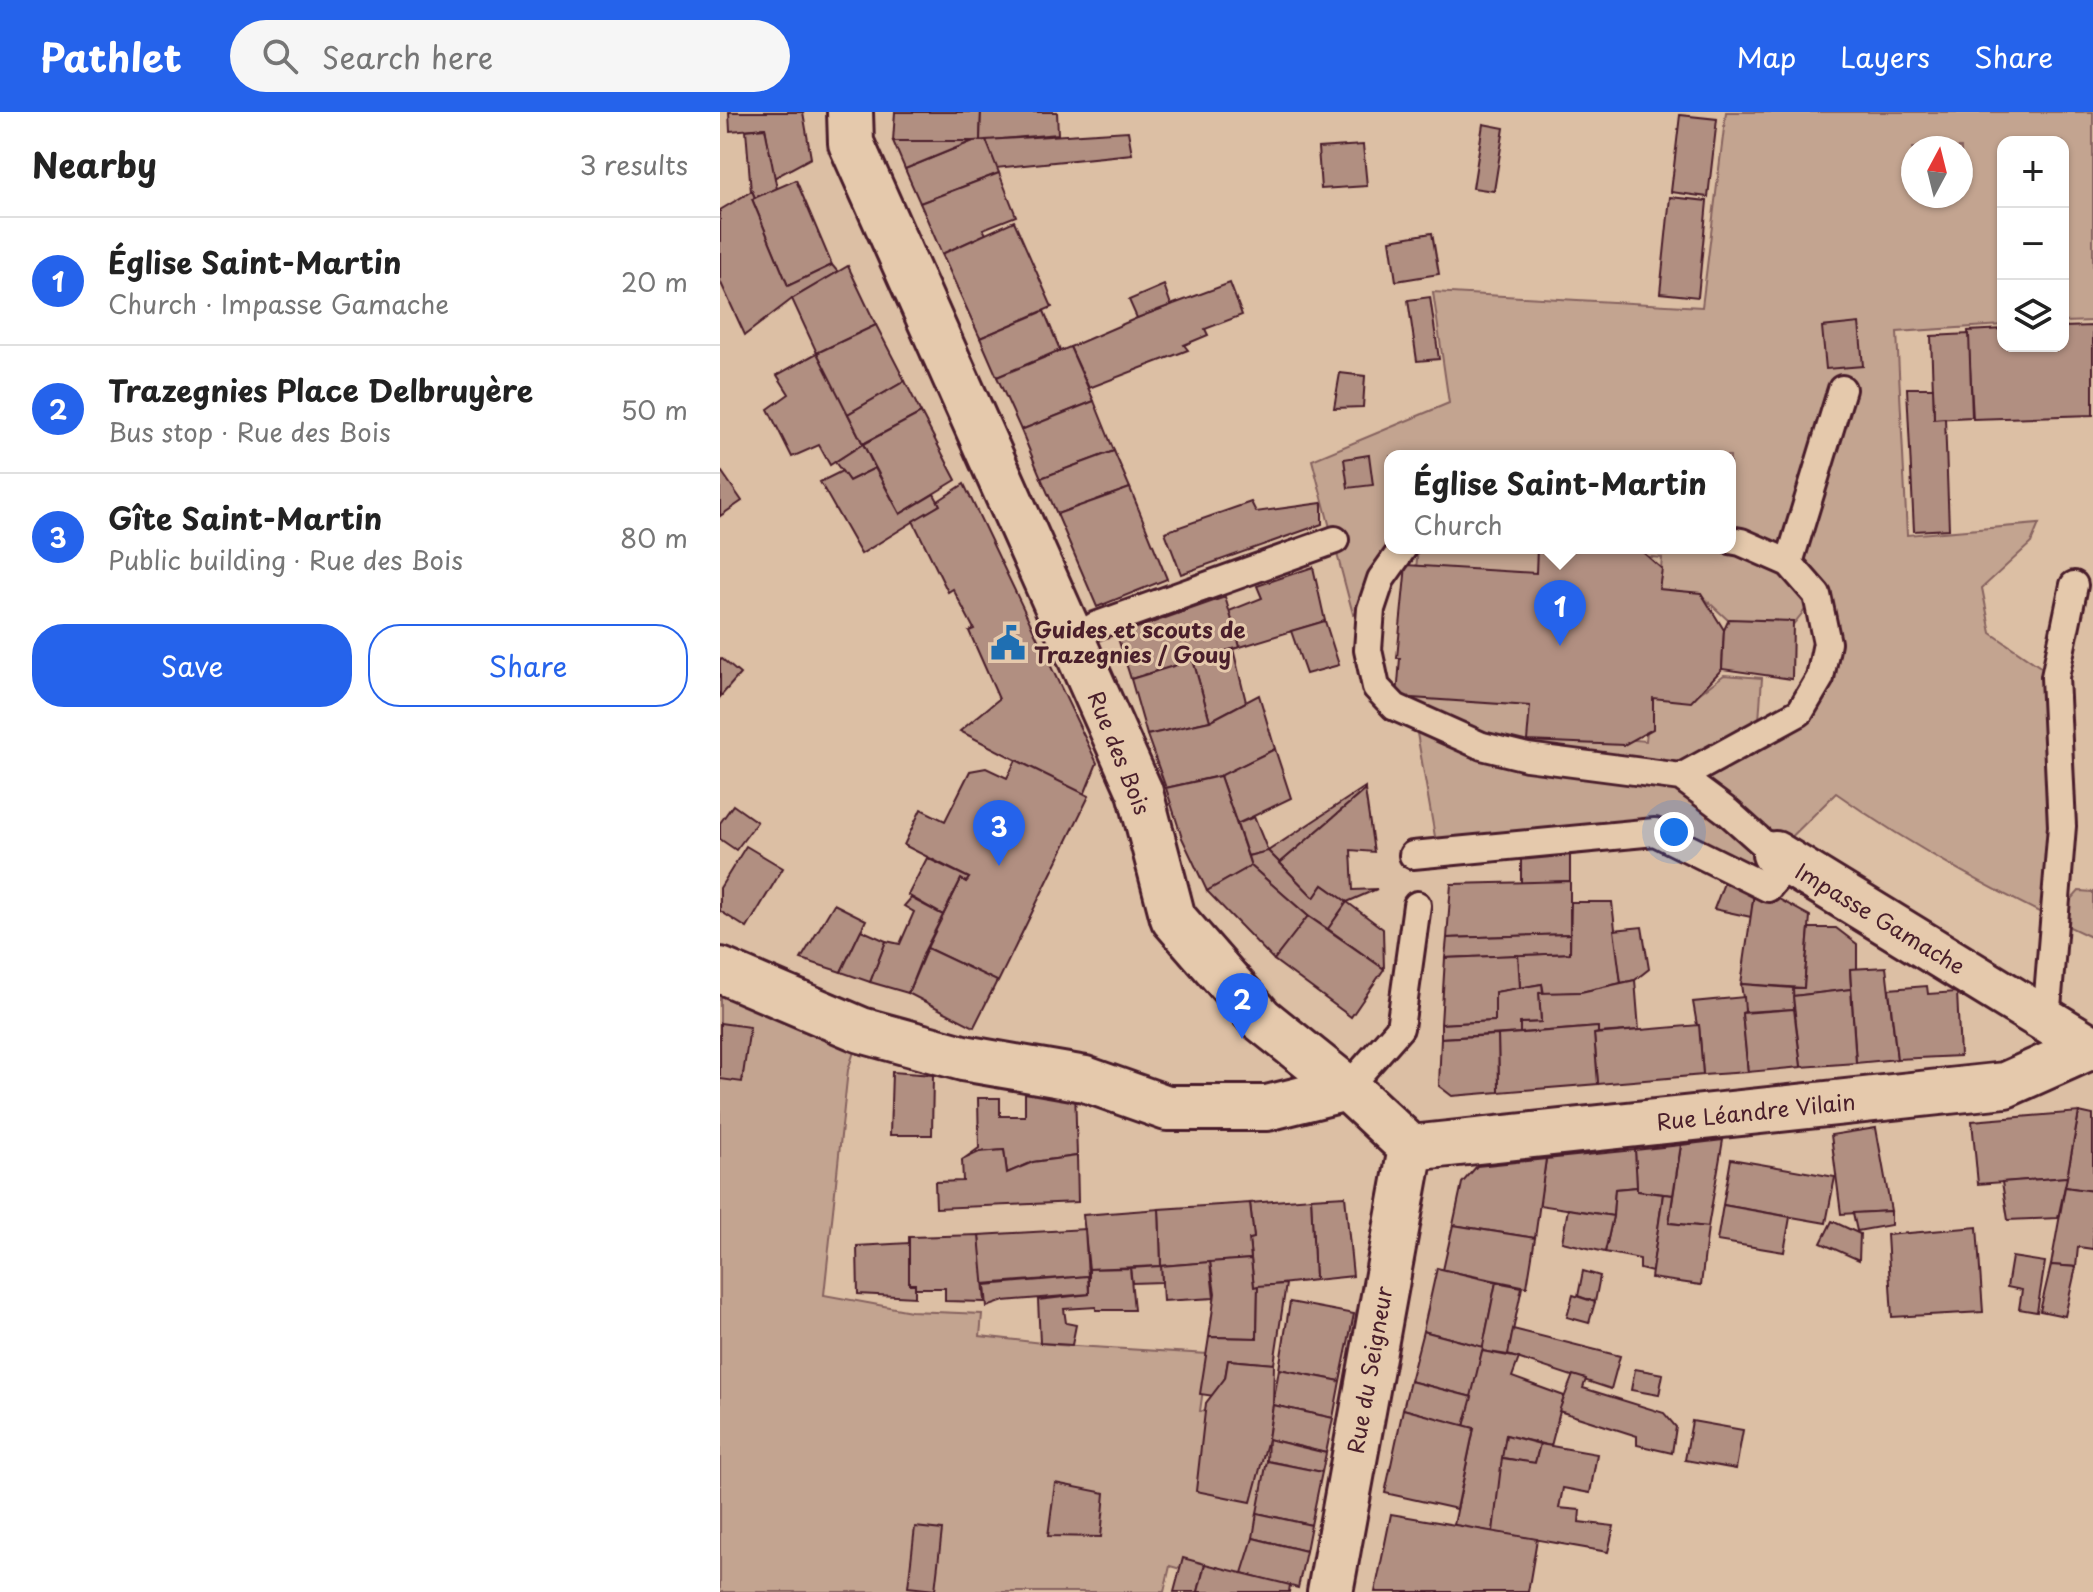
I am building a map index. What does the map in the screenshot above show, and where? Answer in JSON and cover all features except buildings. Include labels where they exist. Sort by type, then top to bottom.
[{"type":"street","name":"Rue des Bois","points":[[850,112],[851,143],[1140,792],[1173,918],[1261,1019],[1347,1088],[1411,1148]]},
{"type":"street","name":"Impasse Gamache","points":[[1782,859],[2092,1047]]},
{"type":"street","points":[[720,970],[861,1030],[963,1058],[1085,1079],[1167,1108],[1267,1108],[1347,1088]]},
{"type":"street","name":"Rue Léandre Vilain","points":[[1411,1148],[2005,1085],[2092,1047]]},
{"type":"street","name":"Rue du Seigneur","points":[[1330,1592],[1411,1148]]},
{"type":"lane","points":[[1789,563],[1842,389]]},
{"type":"lane","points":[[1072,640],[1095,626],[1335,540]]},
{"type":"lane","points":[[1681,777],[1800,712],[1820,678],[1827,643],[1817,595],[1789,563],[1736,541]]},
{"type":"lane","name":"Impasse Gamache","points":[[1397,554],[1381,579],[1371,609],[1368,650],[1376,687],[1395,707],[1482,746],[1527,757],[1681,777],[1728,812],[1782,859]]},
{"type":"lane","points":[[2046,1020],[2062,826],[2055,677],[2074,585]]},
{"type":"lane","points":[[1413,855],[1655,832],[1768,888],[1782,859]]},
{"type":"lane","points":[[1347,1088],[1400,1028],[1417,905]]},
{"type":"shaded area","points":[[1726,112],[2093,112],[2093,321],[2069,322],[2069,136],[1997,136],[1997,325],[1897,332],[1907,535],[2039,524],[2031,543],[1982,588],[1991,633],[2055,677],[2055,918],[2079,891],[2093,892],[2093,938],[1961,871],[1897,834],[1836,793],[1749,879],[1655,832],[1438,854],[1414,716],[1406,692],[1532,702],[1530,731],[1646,741],[1650,696],[1692,699],[1724,675],[1762,678],[1758,735],[1820,678],[1816,596],[1792,626],[1729,621],[1701,595],[1659,591],[1662,558],[1616,554],[1736,554],[1736,450],[1384,450],[1384,554],[1388,554],[1371,609],[1353,614],[1312,460],[1449,403],[1433,292],[1702,307]]},
{"type":"shaded area","points":[[1417,554],[1545,554],[1543,581],[1416,570]]},
{"type":"shaded area","points":[[720,970],[861,1030],[848,1070],[824,1295],[911,1311],[982,1314],[980,1336],[1059,1345],[1208,1354],[1200,1411],[1213,1412],[1236,1387],[1279,1391],[1246,1587],[1170,1566],[1164,1592],[720,1592]]},
{"type":"place","name":"Guides et scouts de Trazegnies / Gouy","points":[[1008,643]]},
{"type":"place","name":"Église Saint-Martin","points":[[1560,646]]},
{"type":"place","name":"Gîte Saint-Martin","points":[[999,866]]},
{"type":"place","name":"Trazegnies Place Delbruyère","points":[[1242,1039]]}]
